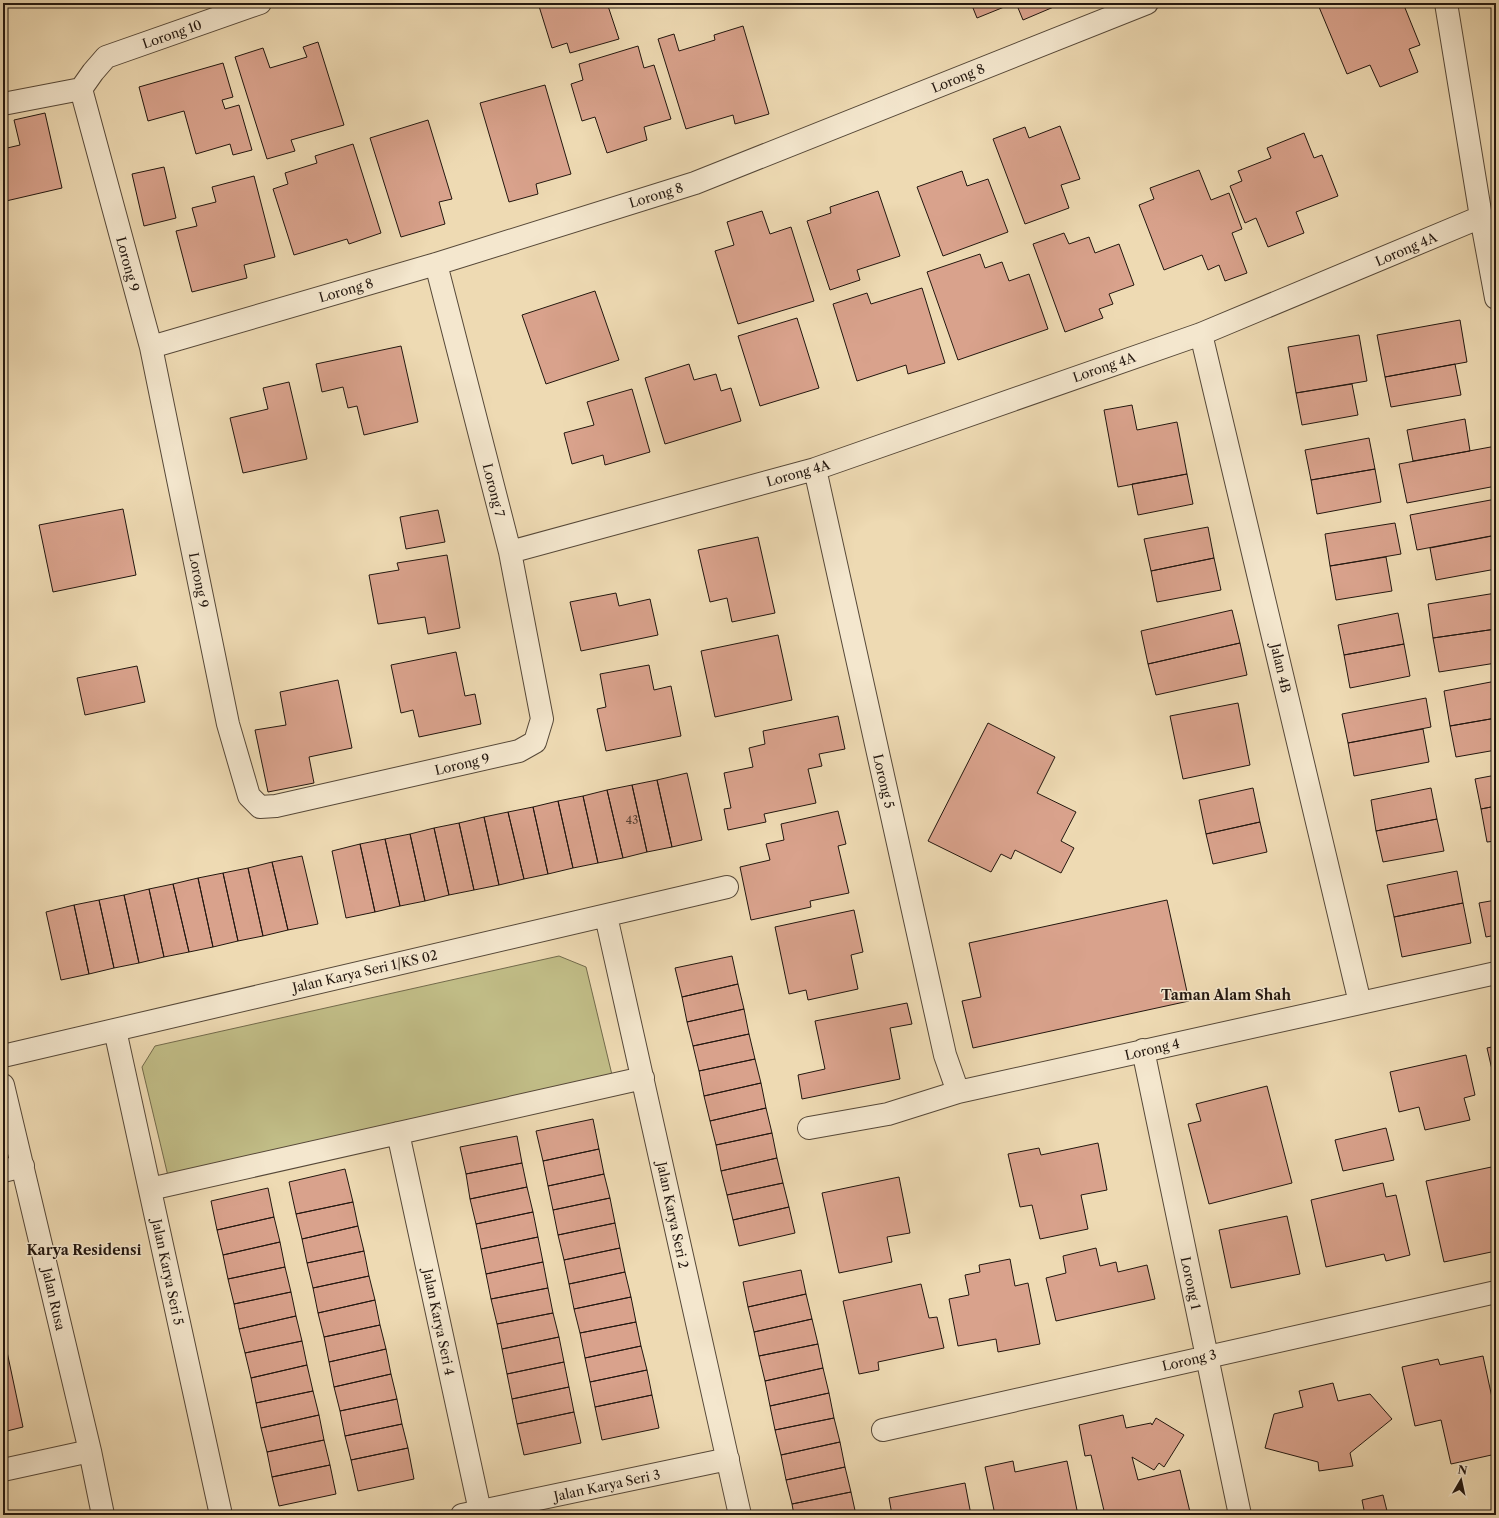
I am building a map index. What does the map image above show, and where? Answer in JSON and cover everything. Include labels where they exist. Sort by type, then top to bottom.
[{"type":"street","name":"Lorong 10","points":[[81,89],[106,57],[260,3]]},
{"type":"street","name":"Lorong 8","points":[[150,347],[436,264],[695,183],[1147,3]]},
{"type":"street","points":[[1446,3],[1481,218],[1496,298]]},
{"type":"street","points":[[3,104],[81,89]]},
{"type":"street","name":"Lorong 9","points":[[81,89],[150,347],[228,724],[249,796],[260,807],[276,806],[519,751],[535,742],[542,719]]},
{"type":"street","name":"Lorong 4A","points":[[510,552],[815,469],[1201,334],[1481,218]]},
{"type":"street","name":"Lorong 7","points":[[436,264],[510,552],[542,719]]},
{"type":"street","name":"Jalan 4B","points":[[1201,334],[1360,1003]]},
{"type":"street","name":"Lorong 5","points":[[815,469],[945,1055],[958,1092]]},
{"type":"street","name":"Jalan Karya Seri 1/KS 02","points":[[3,1056],[728,887]]},
{"type":"street","name":"Jalan Karya Seri 2","points":[[606,916],[740,1515]]},
{"type":"street","name":"Lorong 4","points":[[809,1128],[888,1114],[958,1092],[1496,973]]},
{"type":"street","name":"Jalan Karya Seri 5","points":[[115,1030],[221,1515]]},
{"type":"street","name":"Lorong 1","points":[[1143,1050],[1240,1515]]},
{"type":"street","points":[[150,1190],[643,1078]]},
{"type":"street","name":"Jalan Rusa","points":[[3,1085],[13,1168],[90,1451],[103,1515]]},
{"type":"street","name":"Jalan Karya Seri 4","points":[[398,1133],[471,1513]]},
{"type":"street","name":"Lorong 3","points":[[883,1430],[1206,1356],[1496,1292]]},
{"type":"street","points":[[3,1470],[90,1451]]},
{"type":"street","name":"Jalan Karya Seri 3","points":[[471,1513],[728,1459]]},
{"type":"shaded area","points":[[559,956],[586,967],[613,1079],[168,1176],[142,1067],[155,1046]]},
{"type":"building","points":[[538,3],[607,3],[619,39],[570,53],[567,43],[552,48]]},
{"type":"building","points":[[971,3],[1014,3],[977,18]]},
{"type":"building","points":[[1016,3],[1063,3],[1023,20]]},
{"type":"building","points":[[1330,3],[1403,3],[1420,45],[1409,49],[1418,72],[1380,87],[1370,65],[1347,74],[1319,7]]},
{"type":"building","points":[[743,26],[769,114],[735,124],[733,115],[686,129],[658,39],[674,34],[679,51],[715,40],[714,35]]},
{"type":"building","points":[[318,42],[344,125],[291,140],[295,151],[267,159],[235,57],[263,48],[270,68],[307,57],[303,47]]},
{"type":"building","points":[[638,46],[644,68],[654,65],[671,119],[644,127],[647,140],[607,153],[595,117],[582,121],[571,84],[583,80],[579,64]]},
{"type":"building","points":[[223,63],[233,97],[222,100],[225,109],[239,105],[252,150],[233,155],[230,144],[196,154],[184,111],[148,121],[139,87]]},
{"type":"building","points":[[545,85],[571,174],[536,184],[538,194],[509,202],[480,103]]},
{"type":"building","points":[[45,113],[62,188],[6,201],[3,186],[3,149],[20,145],[14,120]]},
{"type":"building","points":[[428,120],[452,199],[439,202],[445,224],[401,237],[370,138]]},
{"type":"building","points":[[1060,126],[1080,179],[1061,185],[1069,208],[1025,224],[993,139],[1025,127],[1029,138]]},
{"type":"building","points":[[1304,133],[1314,158],[1322,155],[1338,196],[1296,212],[1304,233],[1268,247],[1256,218],[1245,223],[1230,186],[1242,181],[1238,171],[1271,158],[1267,148]]},
{"type":"building","points":[[353,144],[381,233],[349,244],[347,239],[294,255],[273,189],[288,184],[285,173],[317,163],[315,156]]},
{"type":"building","points":[[164,167],[176,218],[144,226],[132,174]]},
{"type":"building","points":[[1199,170],[1211,200],[1229,193],[1242,229],[1232,233],[1247,273],[1225,281],[1219,265],[1208,270],[1202,255],[1164,270],[1139,205],[1154,199],[1150,188]]},
{"type":"building","points":[[962,171],[967,186],[988,179],[1008,232],[943,256],[917,187]]},
{"type":"building","points":[[254,176],[275,257],[244,265],[247,278],[192,292],[176,231],[197,226],[192,208],[216,202],[212,187]]},
{"type":"building","points":[[878,191],[900,256],[857,270],[860,280],[830,290],[807,221],[831,213],[830,207]]},
{"type":"building","points":[[762,211],[770,234],[791,227],[814,301],[738,324],[715,251],[734,245],[727,222]]},
{"type":"building","points":[[1064,233],[1069,244],[1089,237],[1095,253],[1119,244],[1134,285],[1109,294],[1113,304],[1099,309],[1103,318],[1065,332],[1033,244]]},
{"type":"building","points":[[980,254],[985,268],[1002,262],[1009,281],[1029,274],[1048,329],[958,360],[927,272]]},
{"type":"building","points":[[922,288],[945,363],[908,374],[906,365],[857,381],[833,304],[867,293],[871,304]]},
{"type":"building","points":[[595,291],[619,360],[546,384],[522,315]]},
{"type":"building","points":[[797,318],[819,388],[760,406],[738,336]]},
{"type":"building","points":[[1460,320],[1467,362],[1385,377],[1377,335]]},
{"type":"building","points":[[1359,335],[1367,381],[1296,393],[1288,347]]},
{"type":"building","points":[[401,346],[418,422],[364,435],[357,406],[348,408],[343,387],[322,392],[316,364]]},
{"type":"building","points":[[689,364],[694,380],[716,374],[721,391],[731,388],[741,421],[665,444],[645,378]]},
{"type":"building","points":[[1455,364],[1461,395],[1391,407],[1385,377]]},
{"type":"building","points":[[289,382],[307,459],[243,473],[230,418],[268,409],[263,388]]},
{"type":"building","points":[[1352,384],[1358,415],[1302,425],[1296,393]]},
{"type":"building","points":[[632,389],[650,452],[605,465],[603,455],[572,464],[564,433],[594,425],[587,402]]},
{"type":"building","points":[[1132,405],[1137,430],[1177,422],[1187,474],[1118,487],[1104,410]]},
{"type":"building","points":[[1465,419],[1470,451],[1413,461],[1407,430]]},
{"type":"building","points":[[1369,438],[1375,469],[1311,480],[1305,450]]},
{"type":"building","points":[[1496,446],[1496,486],[1407,503],[1399,464]]},
{"type":"building","points":[[1375,469],[1381,502],[1317,514],[1311,480]]},
{"type":"building","points":[[1187,474],[1193,504],[1138,515],[1132,484]]},
{"type":"building","points":[[1496,499],[1496,535],[1417,550],[1410,515]]},
{"type":"building","points":[[123,509],[136,575],[53,592],[39,525]]},
{"type":"building","points":[[438,510],[445,542],[406,549],[400,517]]},
{"type":"building","points":[[1395,523],[1401,554],[1330,566],[1325,534]]},
{"type":"building","points":[[1208,527],[1214,558],[1151,571],[1144,539]]},
{"type":"building","points":[[1492,536],[1496,558],[1496,569],[1436,580],[1430,548]]},
{"type":"building","points":[[758,537],[775,613],[732,622],[727,598],[710,602],[698,550]]},
{"type":"building","points":[[447,555],[460,628],[428,634],[425,617],[378,624],[369,575],[399,570],[397,563]]},
{"type":"building","points":[[1386,557],[1392,591],[1336,600],[1330,566]]},
{"type":"building","points":[[1214,558],[1221,590],[1157,602],[1151,571]]},
{"type":"building","points":[[616,593],[619,606],[650,599],[658,635],[581,651],[570,602]]},
{"type":"building","points":[[1496,593],[1496,629],[1433,638],[1428,604]]},
{"type":"building","points":[[1232,610],[1240,643],[1148,664],[1141,631]]},
{"type":"building","points":[[1398,613],[1404,644],[1344,655],[1338,625]]},
{"type":"building","points":[[1496,629],[1496,663],[1439,672],[1433,638]]},
{"type":"building","points":[[778,635],[792,700],[715,717],[701,651]]},
{"type":"building","points":[[1240,643],[1247,675],[1156,695],[1148,664]]},
{"type":"building","points":[[1404,644],[1410,676],[1350,688],[1344,655]]},
{"type":"building","points":[[456,652],[465,696],[475,694],[481,724],[419,737],[413,710],[401,713],[391,665]]},
{"type":"building","points":[[649,665],[654,690],[671,686],[681,736],[606,751],[597,709],[606,707],[600,674]]},
{"type":"building","points":[[137,666],[145,702],[85,715],[77,678]]},
{"type":"building","points":[[338,680],[352,748],[309,757],[314,783],[268,792],[255,730],[286,725],[280,692]]},
{"type":"building","points":[[1496,681],[1496,718],[1450,726],[1444,691]]},
{"type":"building","points":[[1426,698],[1431,727],[1348,743],[1342,714]]},
{"type":"building","points":[[1238,703],[1250,765],[1183,779],[1170,716]]},
{"type":"building","points":[[838,716],[845,749],[819,754],[822,766],[808,769],[816,803],[764,814],[766,822],[728,830],[724,809],[731,808],[724,773],[753,767],[749,748],[765,744],[763,731]]},
{"type":"building","points":[[1496,718],[1496,750],[1456,757],[1450,726]]},
{"type":"building","points":[[988,723],[1055,757],[1037,793],[1076,812],[1061,841],[1074,848],[1061,873],[1015,850],[1011,859],[1001,854],[991,872],[928,841]]},
{"type":"building","points":[[1423,729],[1429,762],[1354,776],[1348,743]]},
{"type":"building","points":[[687,773],[702,840],[672,847],[657,780]]},
{"type":"building","points":[[1496,775],[1496,806],[1481,809],[1475,779]]},
{"type":"building","points":[[657,780],[672,847],[647,852],[632,785]]},
{"type":"building","points":[[632,785],[647,852],[623,858],[607,790]]},
{"type":"building","points":[[1253,788],[1260,822],[1206,834],[1199,800]]},
{"type":"building","points":[[1431,788],[1437,819],[1376,831],[1371,800]]},
{"type":"building","points":[[607,790],[623,858],[598,863],[583,796]]},
{"type":"building","points":[[583,796],[598,863],[573,868],[558,801]]},
{"type":"building","points":[[558,801],[573,868],[548,874],[533,807]]},
{"type":"building","points":[[1496,806],[1496,841],[1487,842],[1481,809]]},
{"type":"building","points":[[533,807],[548,874],[524,879],[508,812]]},
{"type":"building","points":[[838,811],[846,844],[838,846],[849,893],[810,901],[811,907],[751,920],[740,867],[770,860],[766,844],[784,840],[781,824]]},
{"type":"building","points":[[508,812],[524,879],[499,885],[484,817]]},
{"type":"building","points":[[484,817],[499,885],[474,890],[459,823]]},
{"type":"building","points":[[1437,819],[1444,851],[1383,862],[1376,831]]},
{"type":"building","points":[[1260,822],[1267,852],[1213,864],[1206,834]]},
{"type":"building","points":[[459,823],[474,890],[449,895],[434,828]]},
{"type":"building","points":[[434,828],[449,895],[425,901],[410,834]]},
{"type":"building","points":[[410,834],[425,901],[400,906],[385,839]]},
{"type":"building","points":[[385,839],[400,906],[375,912],[360,844]]},
{"type":"building","points":[[360,844],[375,912],[346,918],[332,851]]},
{"type":"building","points":[[302,856],[318,924],[288,930],[272,862]]},
{"type":"building","points":[[272,862],[288,930],[263,936],[248,868]]},
{"type":"building","points":[[248,868],[263,936],[238,941],[223,873]]},
{"type":"building","points":[[1457,871],[1463,903],[1394,917],[1387,885]]},
{"type":"building","points":[[223,873],[238,941],[213,947],[198,878]]},
{"type":"building","points":[[198,878],[213,947],[189,952],[173,884]]},
{"type":"building","points":[[173,884],[189,952],[164,957],[149,889]]},
{"type":"building","points":[[149,889],[164,957],[139,963],[124,895]]},
{"type":"building","points":[[124,895],[139,963],[114,968],[99,900]]},
{"type":"building","points":[[99,900],[114,968],[89,974],[74,905]]},
{"type":"building","points":[[1167,900],[1189,1001],[973,1048],[962,1001],[981,997],[969,943]]},
{"type":"building","points":[[1496,900],[1496,935],[1486,937],[1479,903]]},
{"type":"building","points":[[1463,903],[1471,943],[1402,957],[1394,917]]},
{"type":"building","points":[[74,905],[89,974],[61,980],[46,912]]},
{"type":"building","points":[[854,910],[863,952],[851,955],[858,989],[808,1000],[806,990],[789,994],[775,927]]},
{"type":"building","points":[[732,956],[738,984],[682,997],[675,968]]},
{"type":"building","points":[[738,984],[744,1009],[687,1022],[682,997]]},
{"type":"building","points":[[907,1003],[912,1024],[890,1028],[900,1079],[802,1099],[798,1075],[825,1069],[815,1021]]},
{"type":"building","points":[[744,1009],[749,1034],[693,1046],[687,1022]]},
{"type":"building","points":[[749,1034],[755,1059],[699,1071],[693,1046]]},
{"type":"building","points":[[1496,1046],[1496,1087],[1487,1048]]},
{"type":"building","points":[[1466,1055],[1475,1095],[1464,1098],[1470,1120],[1425,1130],[1419,1107],[1399,1112],[1390,1072]]},
{"type":"building","points":[[755,1059],[761,1083],[704,1096],[699,1071]]},
{"type":"building","points":[[761,1083],[766,1108],[710,1121],[704,1096]]},
{"type":"building","points":[[1267,1086],[1292,1183],[1209,1204],[1188,1124],[1201,1121],[1196,1104]]},
{"type":"building","points":[[766,1108],[772,1133],[716,1145],[710,1121]]},
{"type":"building","points":[[593,1119],[599,1149],[543,1161],[536,1131]]},
{"type":"building","points":[[1386,1128],[1394,1160],[1343,1171],[1335,1140]]},
{"type":"building","points":[[772,1133],[777,1158],[721,1171],[716,1145]]},
{"type":"building","points":[[517,1136],[522,1163],[466,1174],[460,1147]]},
{"type":"building","points":[[1098,1143],[1107,1190],[1081,1195],[1088,1229],[1040,1239],[1032,1205],[1020,1207],[1008,1154],[1039,1148],[1041,1155]]},
{"type":"building","points":[[599,1149],[604,1174],[548,1186],[543,1161]]},
{"type":"building","points":[[777,1158],[783,1183],[727,1195],[721,1171]]},
{"type":"building","points":[[522,1163],[527,1187],[470,1199],[466,1174]]},
{"type":"building","points":[[1496,1166],[1496,1203],[1494,1203],[1496,1213],[1496,1251],[1444,1262],[1426,1181]]},
{"type":"building","points":[[345,1169],[353,1202],[296,1214],[289,1182]]},
{"type":"building","points":[[604,1174],[610,1198],[553,1210],[548,1186]]},
{"type":"building","points":[[899,1177],[910,1233],[887,1237],[892,1262],[839,1273],[822,1193]]},
{"type":"building","points":[[783,1183],[789,1207],[733,1220],[727,1195]]},
{"type":"building","points":[[1383,1183],[1386,1197],[1396,1195],[1410,1255],[1386,1261],[1384,1254],[1326,1267],[1311,1200]]},
{"type":"building","points":[[527,1187],[533,1212],[476,1224],[470,1199]]},
{"type":"building","points":[[268,1188],[274,1217],[217,1230],[211,1201]]},
{"type":"building","points":[[610,1198],[615,1223],[558,1235],[553,1210]]},
{"type":"building","points":[[353,1202],[358,1226],[302,1239],[296,1214]]},
{"type":"building","points":[[789,1207],[795,1233],[739,1246],[733,1220]]},
{"type":"building","points":[[533,1212],[538,1237],[481,1249],[476,1224]]},
{"type":"building","points":[[1287,1216],[1300,1274],[1231,1288],[1219,1230]]},
{"type":"building","points":[[274,1217],[280,1242],[223,1255],[217,1230]]},
{"type":"building","points":[[615,1223],[620,1248],[564,1260],[558,1235]]},
{"type":"building","points":[[358,1226],[364,1251],[307,1263],[302,1239]]},
{"type":"building","points":[[538,1237],[543,1262],[486,1274],[481,1249]]},
{"type":"building","points":[[280,1242],[285,1267],[228,1279],[223,1255]]},
{"type":"building","points":[[620,1248],[625,1272],[569,1284],[564,1260]]},
{"type":"building","points":[[1096,1248],[1100,1266],[1116,1262],[1118,1272],[1147,1265],[1155,1299],[1056,1321],[1046,1278],[1066,1273],[1063,1256]]},
{"type":"building","points":[[364,1251],[369,1276],[313,1288],[307,1263]]},
{"type":"building","points":[[1010,1259],[1015,1286],[1028,1283],[1040,1344],[998,1352],[996,1339],[958,1346],[949,1299],[969,1295],[965,1275],[980,1272],[979,1265]]},
{"type":"building","points":[[543,1262],[548,1288],[491,1299],[486,1274]]},
{"type":"building","points":[[285,1267],[291,1292],[234,1304],[228,1279]]},
{"type":"building","points":[[801,1270],[806,1294],[748,1307],[743,1282]]},
{"type":"building","points":[[625,1272],[631,1297],[574,1309],[569,1284]]},
{"type":"building","points":[[369,1276],[375,1300],[318,1313],[313,1288]]},
{"type":"building","points":[[921,1284],[929,1318],[937,1317],[944,1348],[878,1362],[879,1370],[859,1374],[843,1301]]},
{"type":"building","points":[[548,1288],[553,1313],[497,1324],[491,1299]]},
{"type":"building","points":[[291,1292],[296,1316],[239,1329],[234,1304]]},
{"type":"building","points":[[806,1294],[812,1319],[754,1332],[748,1307]]},
{"type":"building","points":[[631,1297],[636,1322],[580,1333],[574,1309]]},
{"type":"building","points":[[375,1300],[380,1325],[324,1337],[318,1313]]},
{"type":"building","points":[[553,1313],[559,1337],[502,1349],[497,1324]]},
{"type":"building","points":[[296,1316],[302,1341],[245,1353],[239,1329]]},
{"type":"building","points":[[812,1319],[818,1344],[759,1356],[754,1332]]},
{"type":"building","points":[[636,1322],[641,1346],[585,1358],[580,1333]]},
{"type":"building","points":[[380,1325],[386,1349],[329,1362],[324,1337]]},
{"type":"building","points":[[559,1337],[564,1362],[507,1374],[502,1349]]},
{"type":"building","points":[[302,1341],[307,1365],[251,1378],[245,1353]]},
{"type":"building","points":[[818,1344],[823,1368],[765,1381],[759,1356]]},
{"type":"building","points":[[641,1346],[647,1370],[590,1382],[585,1358]]},
{"type":"building","points":[[6,1347],[23,1427],[3,1432],[3,1348]]},
{"type":"building","points":[[386,1349],[391,1374],[334,1387],[329,1362]]},
{"type":"building","points":[[1483,1356],[1496,1416],[1496,1454],[1451,1464],[1441,1420],[1415,1426],[1402,1367],[1438,1359],[1440,1365]]},
{"type":"building","points":[[564,1362],[569,1387],[512,1399],[507,1374]]},
{"type":"building","points":[[307,1365],[313,1391],[256,1403],[251,1378]]},
{"type":"building","points":[[823,1368],[829,1393],[770,1406],[765,1381]]},
{"type":"building","points":[[647,1370],[652,1395],[595,1407],[590,1382]]},
{"type":"building","points":[[391,1374],[397,1399],[340,1411],[334,1387]]},
{"type":"building","points":[[1333,1383],[1338,1401],[1370,1394],[1392,1419],[1350,1453],[1353,1466],[1319,1471],[1318,1462],[1265,1448],[1274,1414],[1303,1407],[1299,1391]]},
{"type":"building","points":[[569,1387],[574,1412],[517,1424],[512,1399]]},
{"type":"building","points":[[313,1391],[319,1415],[261,1428],[256,1403]]},
{"type":"building","points":[[829,1393],[834,1418],[775,1430],[770,1406]]},
{"type":"building","points":[[652,1395],[659,1428],[602,1440],[595,1407]]},
{"type":"building","points":[[397,1399],[402,1424],[345,1436],[340,1411]]},
{"type":"building","points":[[574,1412],[581,1443],[524,1455],[517,1424]]},
{"type":"building","points":[[319,1415],[324,1440],[267,1452],[261,1428]]},
{"type":"building","points":[[1123,1415],[1126,1428],[1151,1423],[1152,1425],[1156,1418],[1184,1435],[1164,1467],[1159,1463],[1154,1470],[1132,1457],[1138,1480],[1180,1470],[1190,1512],[1177,1515],[1105,1515],[1091,1455],[1085,1456],[1079,1425]]},
{"type":"building","points":[[834,1418],[840,1442],[781,1455],[775,1430]]},
{"type":"building","points":[[402,1424],[408,1448],[351,1460],[345,1436]]},
{"type":"building","points":[[324,1440],[330,1465],[272,1477],[267,1452]]},
{"type":"building","points":[[840,1442],[845,1467],[786,1480],[781,1455]]},
{"type":"building","points":[[408,1448],[414,1479],[358,1491],[351,1460]]},
{"type":"building","points":[[1013,1461],[1015,1472],[1067,1461],[1078,1515],[995,1515],[985,1467]]},
{"type":"building","points":[[330,1465],[336,1494],[279,1506],[272,1477]]},
{"type":"building","points":[[845,1467],[851,1492],[792,1504],[786,1480]]},
{"type":"building","points":[[965,1483],[971,1515],[892,1515],[889,1498]]},
{"type":"building","points":[[851,1492],[856,1515],[794,1515],[792,1504]]},
{"type":"building","points":[[1383,1495],[1388,1515],[1365,1515],[1362,1500]]},
{"type":"building","points":[[1432,1511],[1433,1515],[1414,1515]]},
{"type":"building","points":[[1405,1512],[1406,1515],[1391,1515]]},
{"type":"district","name":"Taman Alam Shah","points":[[1226,995]]},
{"type":"district","name":"Karya Residensi","points":[[84,1250]]}]
